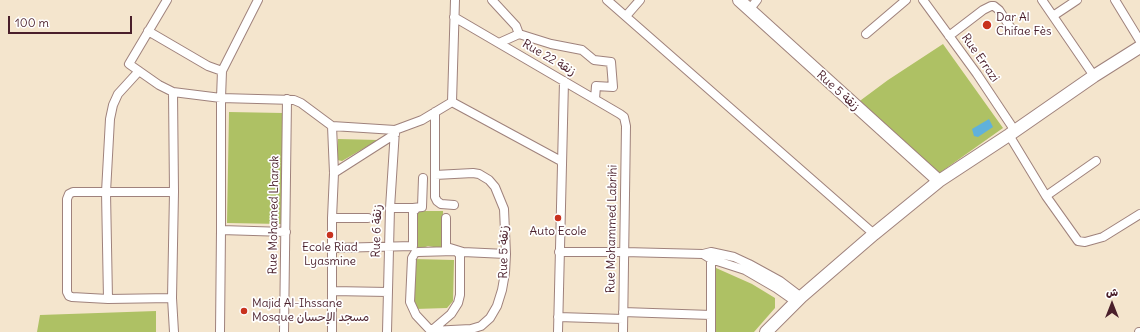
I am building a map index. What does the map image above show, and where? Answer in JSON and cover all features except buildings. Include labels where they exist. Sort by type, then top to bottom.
[{"type":"street","points":[[167,0],[129,64],[159,85],[173,92],[221,98],[294,100],[301,102],[332,126],[395,132]]},
{"type":"street","points":[[220,332],[222,71],[258,0]]},
{"type":"street","points":[[452,102],[454,0]]},
{"type":"street","points":[[492,0],[516,26],[519,34]]},
{"type":"street","points":[[608,0],[874,234]]},
{"type":"street","points":[[626,16],[640,0]]},
{"type":"street","name":"Rue 5 زنقة","points":[[739,0],[939,181]]},
{"type":"street","points":[[749,10],[757,0]]},
{"type":"street","points":[[866,34],[906,0]]},
{"type":"street","name":"Rue Errazi","points":[[923,0],[977,74],[1012,133],[1046,196],[1076,240],[1082,242],[1102,237],[1140,214]]},
{"type":"street","points":[[1042,0],[1094,76]]},
{"type":"street","points":[[1053,16],[1077,0]]},
{"type":"street","points":[[1115,0],[1140,41]]},
{"type":"street","points":[[949,36],[983,10],[991,6],[994,6],[999,10],[1012,30]]},
{"type":"street","points":[[454,20],[564,83],[558,332]]},
{"type":"street","name":"Rue 22 زنقة","points":[[454,20],[500,43],[564,83],[596,99],[624,117],[626,126]]},
{"type":"street","points":[[148,31],[208,66],[222,71]]},
{"type":"street","points":[[500,43],[519,34],[551,44],[582,50],[594,60],[611,62],[612,87],[596,86],[596,99]]},
{"type":"street","points":[[766,332],[798,300],[874,234],[939,181],[1012,133],[1094,76],[1140,47]]},
{"type":"street","points":[[108,300],[106,192],[110,119],[113,105],[118,94],[139,71]]},
{"type":"street","points":[[173,92],[174,192],[172,298],[174,332]]},
{"type":"street","name":"Rue Mohamed Lharak","points":[[284,332],[287,99]]},
{"type":"street","points":[[334,173],[395,132],[422,120],[452,102]]},
{"type":"street","points":[[452,102],[561,161]]},
{"type":"street","points":[[435,112],[435,197],[437,201],[442,204],[454,205]]},
{"type":"street","points":[[332,126],[334,173],[332,218],[332,332]]},
{"type":"street","name":"Rue Mohammed Labrihi","points":[[623,332],[626,126]]},
{"type":"street","name":"Rue 6 زنقة","points":[[387,332],[390,208],[395,132]]},
{"type":"street","points":[[1046,196],[1096,161]]},
{"type":"street","name":"Rue 5 زنقة","points":[[431,331],[471,329],[481,326],[490,318],[497,306],[502,290],[506,254],[504,209],[498,192],[489,180],[479,174],[473,173],[435,175]]},
{"type":"street","points":[[390,208],[414,209],[422,207],[422,178]]},
{"type":"street","points":[[172,298],[108,300],[72,297],[67,292],[67,196],[73,192],[174,192]]},
{"type":"street","points":[[333,248],[413,246],[414,209]]},
{"type":"street","points":[[332,218],[368,218]]},
{"type":"street","points":[[446,218],[446,249],[450,248],[463,252],[506,254]]},
{"type":"street","points":[[221,230],[286,232]]},
{"type":"street","points":[[418,252],[457,252],[460,255],[460,295],[458,303],[451,314],[431,331],[416,315],[410,302],[412,258],[415,253],[418,252]]},
{"type":"street","points":[[560,252],[624,252],[734,257],[766,272],[780,281],[798,300]]},
{"type":"street","points":[[708,255],[711,332]]},
{"type":"street","points":[[332,291],[388,292]]},
{"type":"street","points":[[558,317],[711,315]]},
{"type":"green space","points":[[943,44],[1003,128],[938,174],[857,103],[888,80]]},
{"type":"green space","points":[[229,112],[283,113],[281,224],[227,223]]},
{"type":"green space","points":[[338,139],[378,140],[342,161],[337,160]]},
{"type":"green space","points":[[416,211],[443,211],[444,249],[428,246],[415,251]]},
{"type":"green space","points":[[413,259],[454,260],[453,301],[447,308],[415,309],[413,306]]},
{"type":"green space","points":[[716,268],[752,284],[775,298],[775,308],[754,332],[713,332],[710,272]]},
{"type":"green space","points":[[156,311],[156,332],[37,332],[40,315]]},
{"type":"water","points":[[989,119],[993,127],[978,137],[974,136],[972,129]]},
{"type":"place","name":"Dar Al Chifae Fès","points":[[987,25]]},
{"type":"place","name":"Auto Ecole","points":[[558,218]]},
{"type":"place","name":"Ecole Riad Lyasmine","points":[[330,235]]},
{"type":"place","name":"Majid Al-Ihssane Mosque مسجد الإحسان","points":[[244,311]]}]
